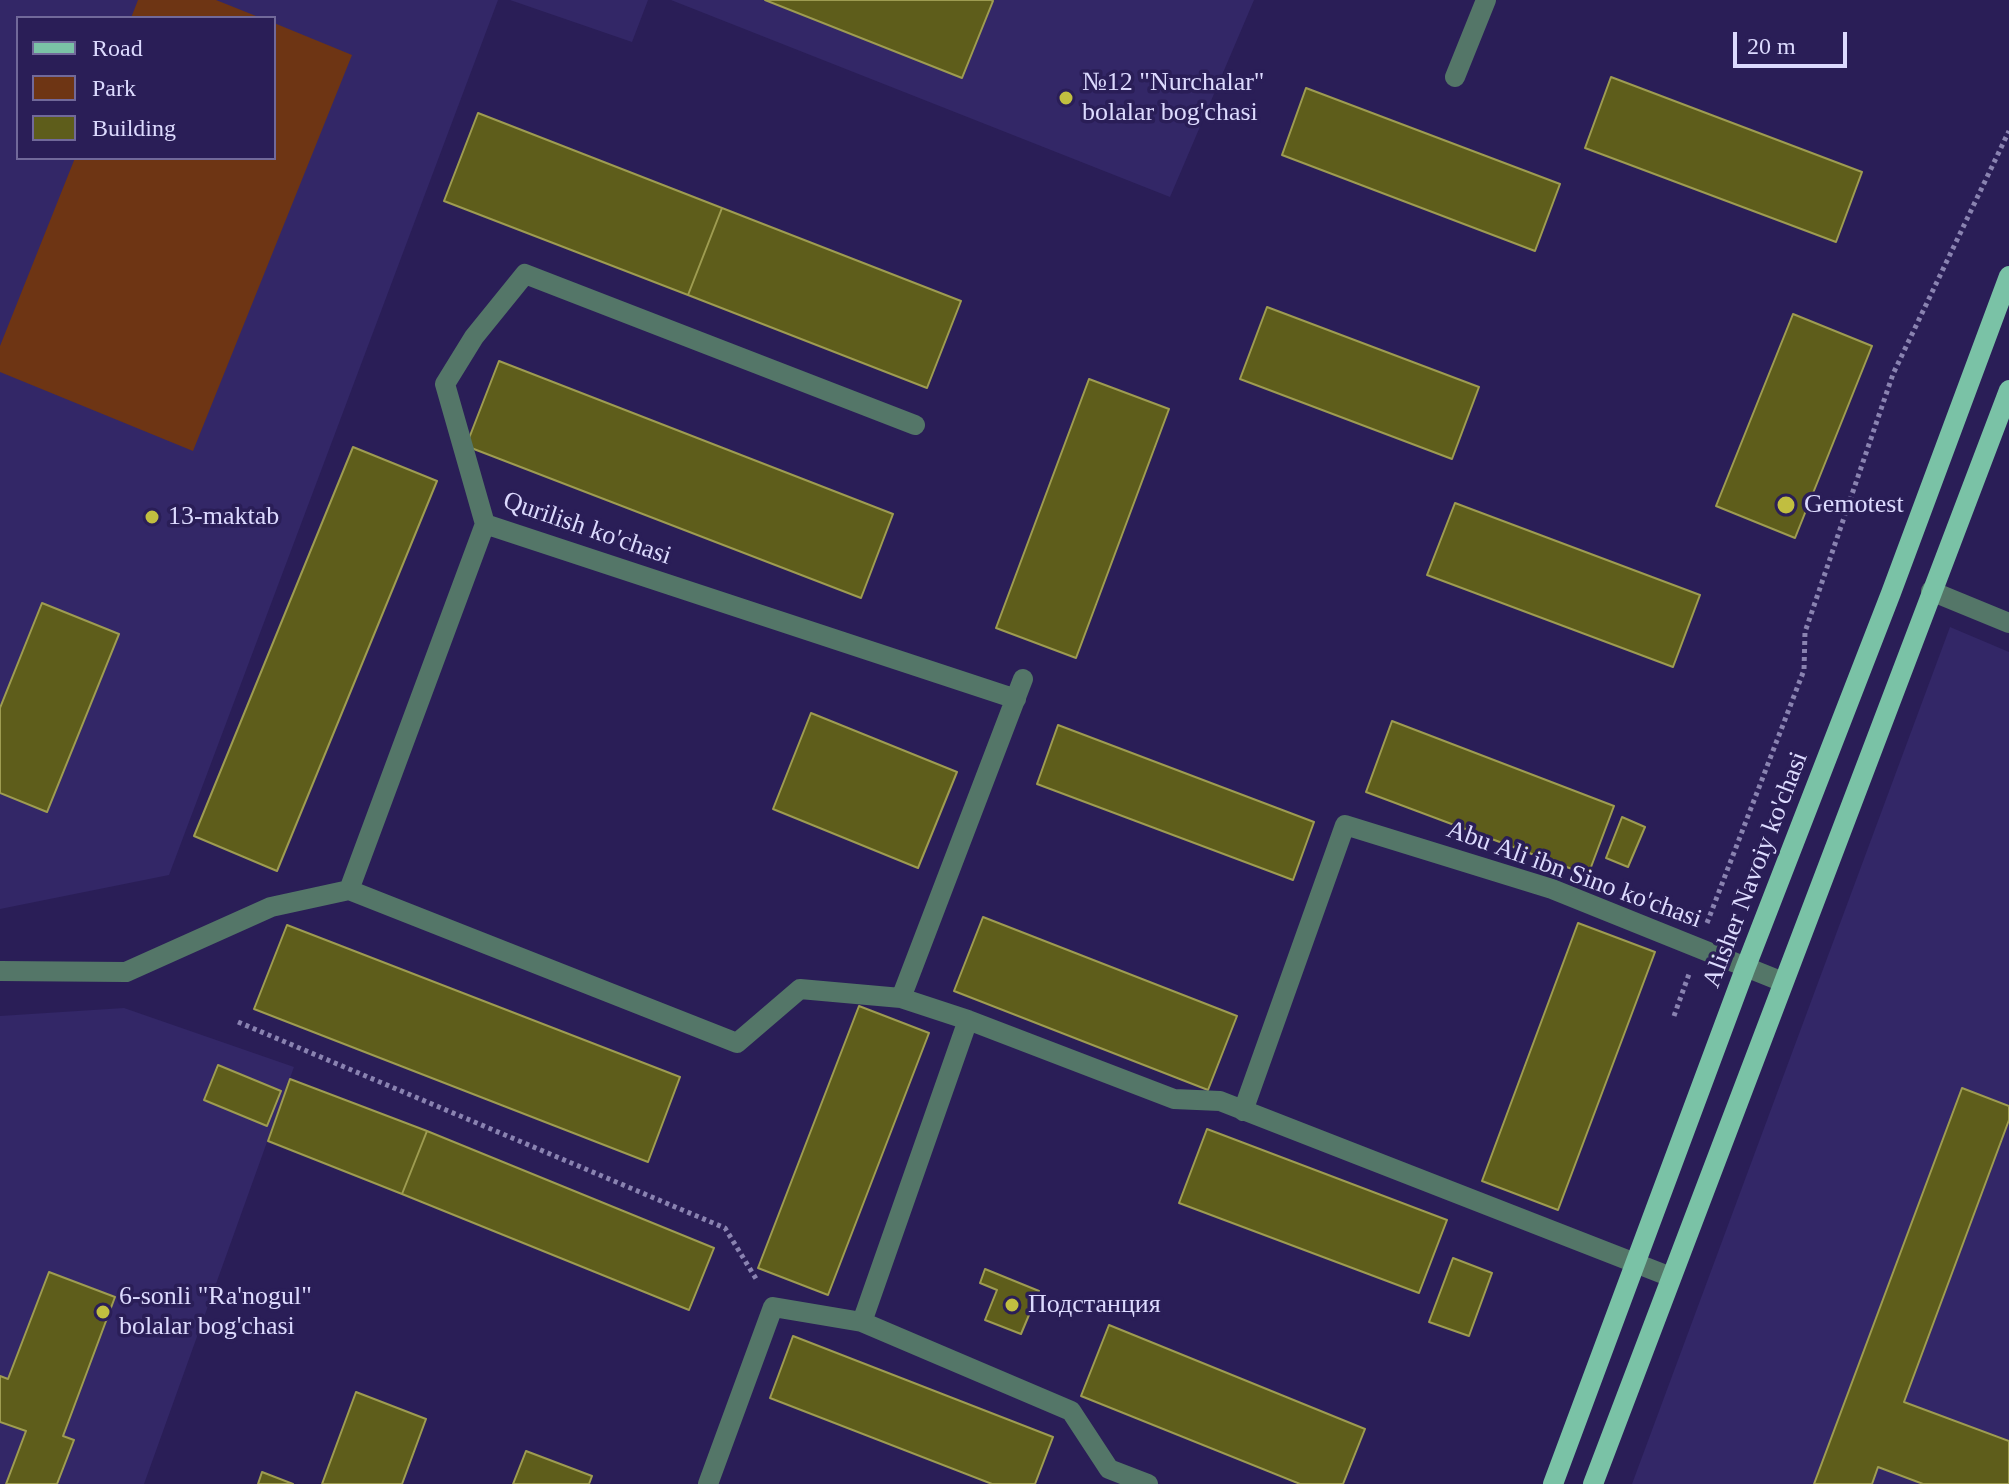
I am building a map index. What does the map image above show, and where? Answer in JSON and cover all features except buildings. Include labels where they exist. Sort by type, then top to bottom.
[{"type":"main road","name":"Alisher Navoiy ko'chasi","points":[[1553,1484],[2009,276]]},
{"type":"main road","points":[[1593,1484],[2009,390]]},
{"type":"street","points":[[1455,77],[1486,0]]},
{"type":"street","name":"Qurilish ko'chasi","points":[[915,425],[525,274],[474,337],[445,384],[485,524],[1016,699]]},
{"type":"street","points":[[349,890],[485,524]]},
{"type":"street","points":[[1931,591],[2009,623]]},
{"type":"street","points":[[901,998],[1023,679]]},
{"type":"street","name":"Abu Ali ibn Sino ko'chasi","points":[[1243,1111],[1345,825],[1552,889],[1783,982]]},
{"type":"street","points":[[0,971],[126,972],[271,907],[349,890],[737,1043],[800,989],[901,998],[968,1020],[1174,1099],[1220,1101],[1671,1277]]},
{"type":"street","points":[[862,1322],[968,1020]]},
{"type":"street","points":[[708,1484],[773,1307],[862,1322],[1071,1411],[1106,1476],[1148,1484]]},
{"type":"path","points":[[1674,1016],[1740,829],[1804,670],[1805,632],[1893,374],[2009,131]]},
{"type":"path","points":[[238,1022],[725,1228],[773,1307]]},
{"type":"shaded area","name":"13-maktab","points":[[0,0],[498,0],[169,875],[0,909]]},
{"type":"shaded area","points":[[510,0],[648,0],[632,42]]},
{"type":"shaded area","name":"№12 \"Nurchalar\" bolalar bog'chasi","points":[[671,0],[1254,0],[1170,197]]},
{"type":"shaded area","points":[[1950,627],[2009,652],[2009,1484],[1632,1484]]},
{"type":"shaded area","name":"6-sonli \"Ra'nogul\" bolalar bog'chasi","points":[[124,1008],[294,1067],[144,1484],[0,1484],[0,1016]]},
{"type":"green space","points":[[138,0],[216,0],[256,16],[132,16]]},
{"type":"green space","points":[[276,24],[352,55],[193,451],[0,372],[0,346],[74,160],[276,160]]},
{"type":"place","name":"№12 \"Nurchalar\" bolalar bog'chasi","points":[[1066,98]]},
{"type":"place","name":"Gemotest","points":[[1786,505]]},
{"type":"place","name":"13-maktab","points":[[152,517]]},
{"type":"place","name":"Подстанция","points":[[1012,1305]]},
{"type":"place","name":"6-sonli \"Ra'nogul\" bolalar bog'chasi","points":[[103,1312]]}]
